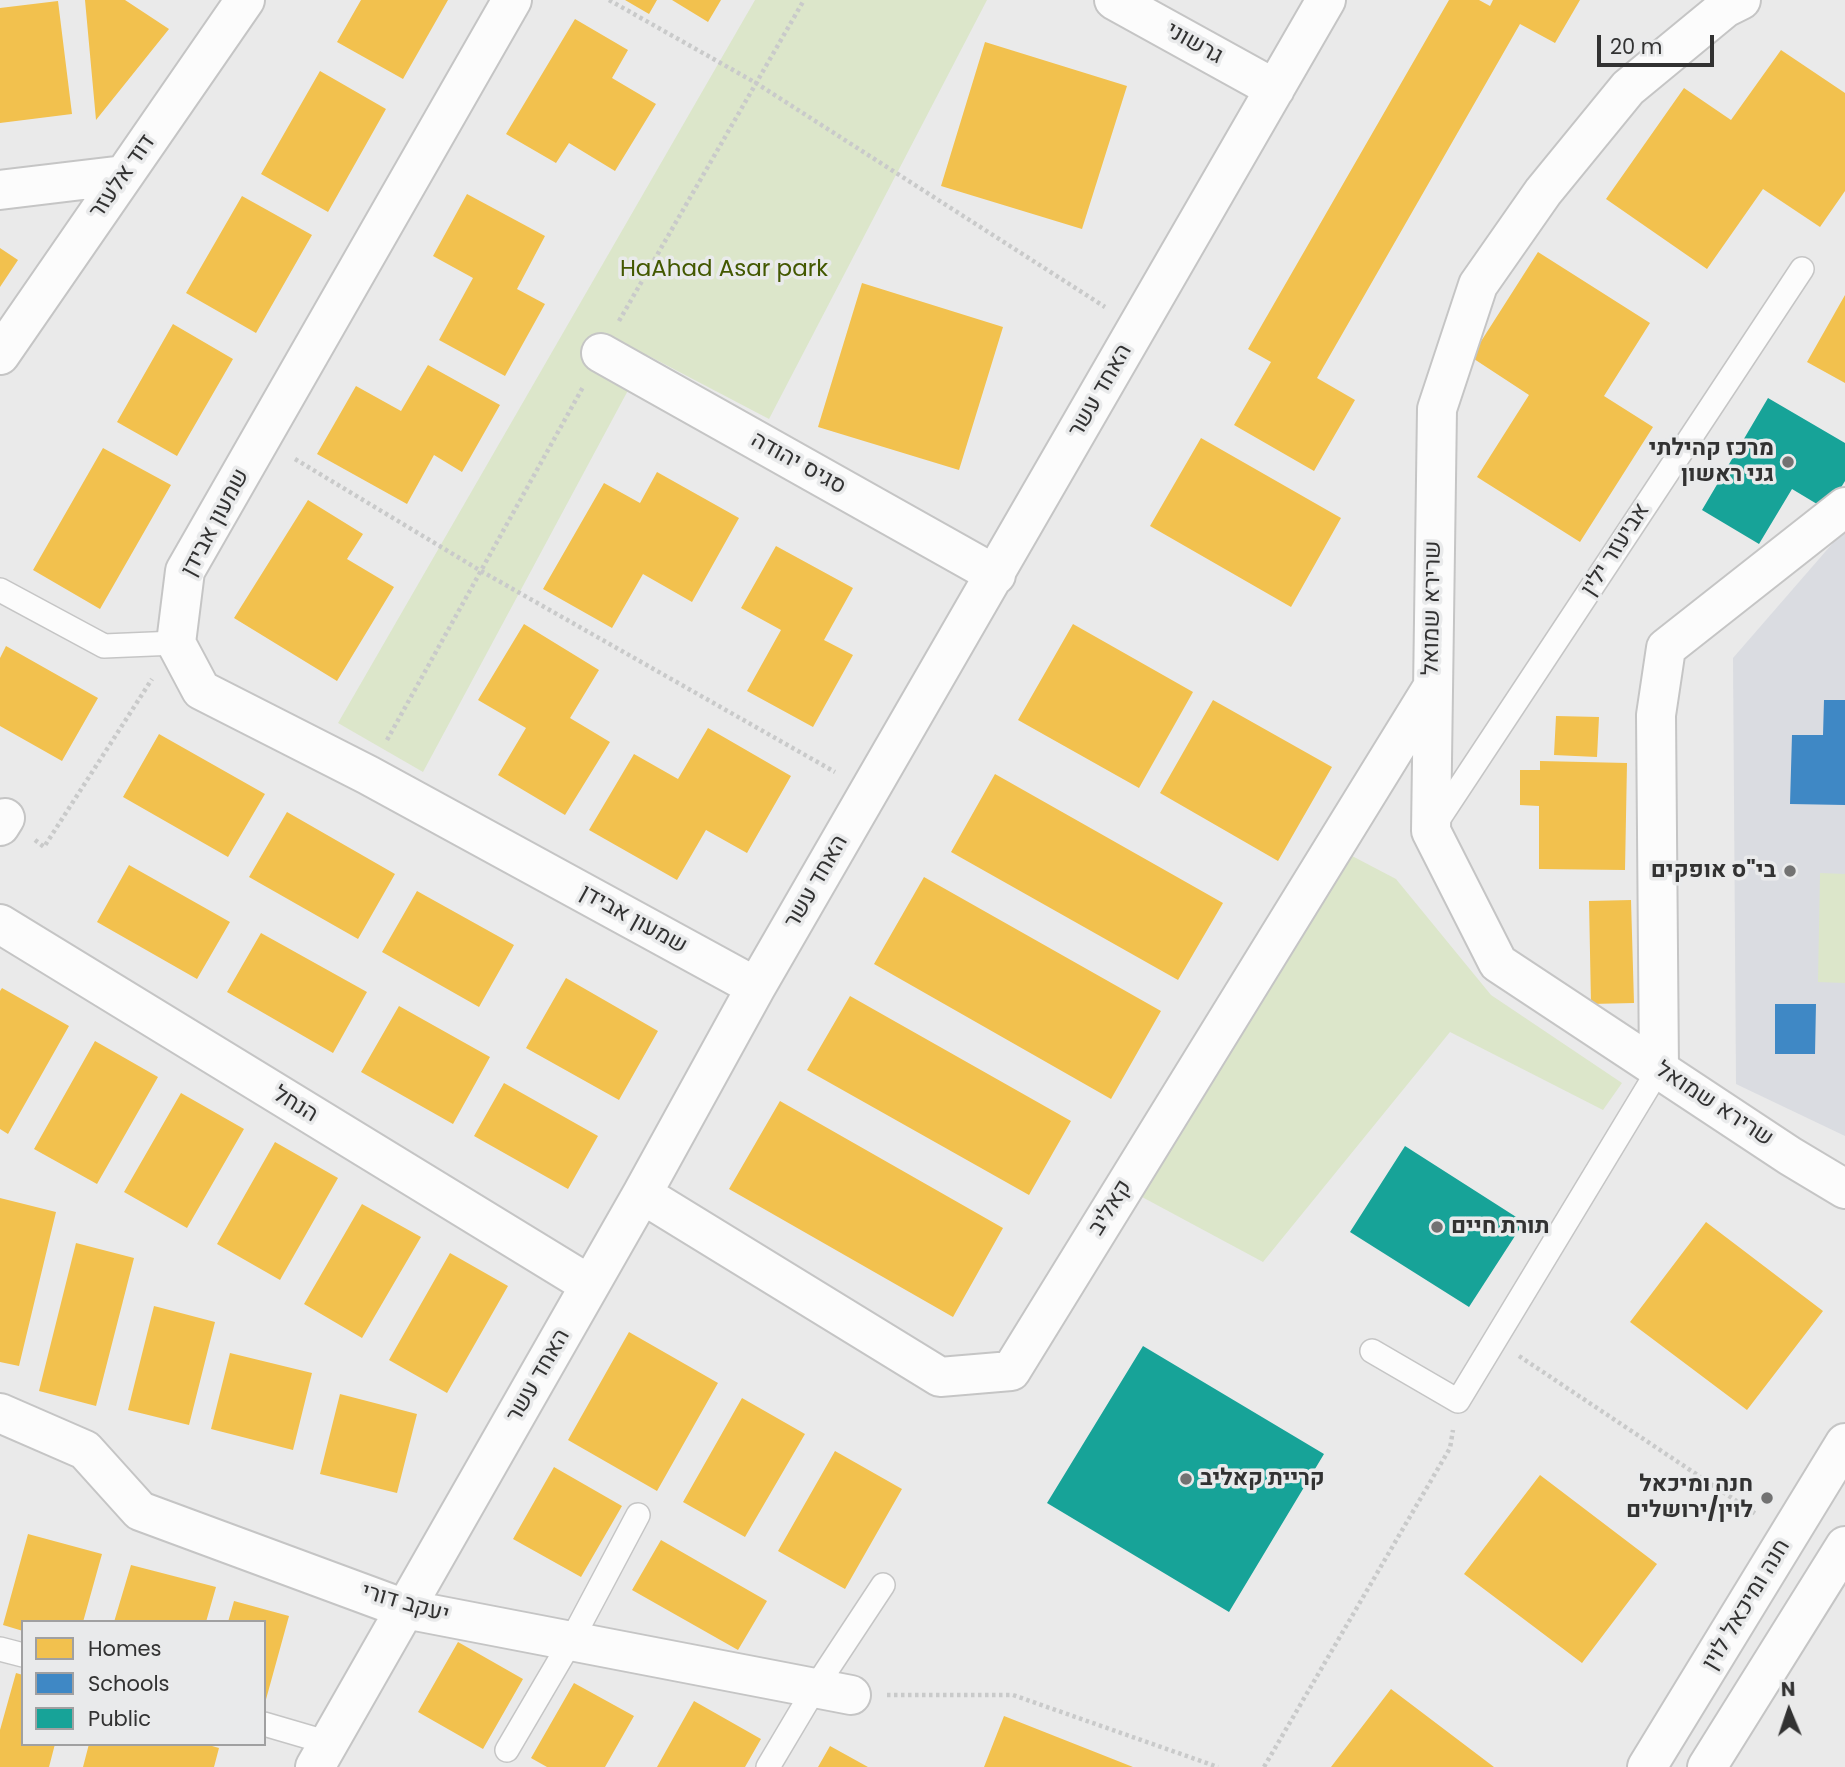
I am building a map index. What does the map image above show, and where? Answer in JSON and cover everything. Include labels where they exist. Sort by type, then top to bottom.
[{"type":"street","name":"דוד אלעזר","points":[[0,355],[245,0]]},
{"type":"street","name":"שמעון אבידן","points":[[512,0],[185,571],[176,643],[201,690],[368,775],[756,987]]},
{"type":"street","name":"גרשוני","points":[[1114,0],[1275,89]]},
{"type":"street","name":"האחד עשר","points":[[322,1755],[642,1194],[756,987],[1326,0]]},
{"type":"street","name":"שרירא שמואל","points":[[1741,0],[1725,8],[1628,88],[1543,192],[1478,285],[1437,409],[1431,831],[1498,963],[1790,1156],[1845,1189]]},
{"type":"street","points":[[0,190],[124,175]]},
{"type":"street","name":"סגיס יהודה","points":[[601,353],[996,575]]},
{"type":"street","points":[[1659,1069],[1656,715],[1666,648],[1845,507]]},
{"type":"street","name":"קאליב","points":[[642,1194],[940,1377],[1011,1371],[1432,687]]},
{"type":"street","name":"הנחל","points":[[0,924],[590,1285]]},
{"type":"street","name":"שרירא שמואל","points":[[1790,1156],[1845,1208]]},
{"type":"street","name":"יעקב דורי","points":[[0,1413],[85,1450],[140,1511],[405,1609],[851,1695]]},
{"type":"street","name":"חנה ומיכאל לוין","points":[[1647,1767],[1845,1443]]},
{"type":"street","points":[[1707,1767],[1845,1546]]},
{"type":"lane","name":"אביעזר ילין","points":[[1431,831],[1802,269]]},
{"type":"lane","points":[[0,590],[104,646],[176,643]]},
{"type":"lane","points":[[1372,1351],[1458,1401],[1659,1069]]},
{"type":"lane","points":[[507,1750],[571,1641],[638,1514]]},
{"type":"lane","points":[[768,1767],[814,1688],[883,1585]]},
{"type":"lane","points":[[0,1648],[21,1654]]},
{"type":"lane","points":[[266,1725],[322,1755]]},
{"type":"path","points":[[609,0],[756,83],[1137,328]]},
{"type":"path","points":[[261,438],[481,571],[869,792]]},
{"type":"path","points":[[2,822],[44,847],[176,643]]},
{"type":"path","points":[[1495,1340],[1789,1536]]},
{"type":"path","points":[[1264,1767],[1450,1448],[1458,1401]]},
{"type":"path","points":[[851,1695],[1013,1695],[1218,1767]]},
{"type":"shaded area","name":"בי\"ס אופקים","points":[[1845,529],[1845,1136],[1736,1084],[1733,658]]},
{"type":"green space","name":"HaAhad Asar park","points":[[755,0],[987,0],[769,419],[647,355],[423,772],[338,723]]},
{"type":"green space","points":[[1335,847],[1396,879],[1491,995],[1622,1083],[1603,1110],[1450,1032],[1263,1262],[1129,1190]]},
{"type":"green space","points":[[1820,873],[1845,874],[1845,983],[1818,982]]},
{"type":"building: Homes","points":[[85,0],[125,0],[169,29],[96,120]]},
{"type":"building: Homes","points":[[361,0],[448,0],[403,79],[337,42]]},
{"type":"building: Homes","points":[[625,0],[657,0],[649,14]]},
{"type":"building: Homes","points":[[672,0],[721,0],[708,22]]},
{"type":"building: Homes","points":[[1449,0],[1479,0],[1490,6],[1493,0],[1580,0],[1555,43],[1520,24],[1317,378],[1355,400],[1314,471],[1234,425],[1271,362],[1248,349]]},
{"type":"building: Homes","points":[[58,1],[72,114],[0,123],[0,8]]},
{"type":"building: Homes","points":[[575,19],[628,50],[612,78],[656,104],[615,171],[569,143],[556,163],[506,134]]},
{"type":"building: Homes","points":[[985,42],[1127,86],[1082,229],[941,186]]},
{"type":"building: Homes","points":[[1781,50],[1845,93],[1845,191],[1820,227],[1763,189],[1707,269],[1606,199],[1684,88],[1731,120]]},
{"type":"building: Homes","points":[[320,71],[386,109],[328,212],[261,174]]},
{"type":"building: Homes","points":[[467,194],[545,236],[517,289],[545,304],[505,376],[439,340],[473,278],[433,256]]},
{"type":"building: Homes","points":[[242,196],[312,235],[256,333],[186,293]]},
{"type":"building: Homes","points":[[0,248],[18,260],[0,287]]},
{"type":"building: Homes","points":[[1538,252],[1650,323],[1604,396],[1653,427],[1580,542],[1477,477],[1529,395],[1471,357]]},
{"type":"building: Homes","points":[[862,283],[1003,327],[959,470],[818,427]]},
{"type":"building: Homes","points":[[1845,295],[1845,383],[1807,362]]},
{"type":"building: Homes","points":[[173,324],[233,359],[177,456],[117,422]]},
{"type":"building: Homes","points":[[428,365],[500,405],[462,472],[434,455],[407,504],[317,454],[356,386],[401,411]]},
{"type":"building: Homes","points":[[1201,438],[1341,518],[1291,607],[1150,526]]},
{"type":"building: Homes","points":[[103,448],[171,485],[100,609],[33,570]]},
{"type":"building: Homes","points":[[657,472],[739,518],[692,602],[643,574],[612,628],[543,589],[604,483],[640,503]]},
{"type":"building: Homes","points":[[308,500],[363,534],[347,559],[394,587],[337,681],[234,618]]},
{"type":"building: Homes","points":[[776,546],[853,588],[824,640],[853,655],[813,727],[747,691],[781,630],[741,608]]},
{"type":"building: Homes","points":[[524,624],[599,670],[570,718],[610,742],[565,815],[498,775],[526,728],[478,700]]},
{"type":"building: Homes","points":[[1073,624],[1193,692],[1139,788],[1018,720]]},
{"type":"building: Homes","points":[[6,646],[98,698],[62,761],[0,726],[0,658]]},
{"type":"building: Homes","points":[[1213,700],[1332,767],[1278,861],[1160,793]]},
{"type":"building: Homes","points":[[1556,716],[1599,717],[1597,757],[1554,755]]},
{"type":"building: Homes","points":[[708,728],[791,776],[747,853],[706,830],[677,880],[589,830],[634,754],[678,779]]},
{"type":"building: Homes","points":[[159,734],[265,794],[228,857],[123,797]]},
{"type":"building: Homes","points":[[1540,761],[1627,763],[1625,870],[1539,869],[1539,806],[1520,805],[1520,770],[1540,770]]},
{"type":"building: Homes","points":[[995,774],[1223,903],[1178,980],[951,852]]},
{"type":"building: Homes","points":[[287,812],[395,874],[358,939],[249,877]]},
{"type":"building: Homes","points":[[129,865],[230,922],[197,979],[97,922]]},
{"type":"building: Homes","points":[[924,877],[1161,1011],[1111,1099],[874,964]]},
{"type":"building: Homes","points":[[417,891],[514,945],[479,1007],[382,952]]},
{"type":"building: Homes","points":[[1631,900],[1634,1003],[1591,1004],[1589,901]]},
{"type":"building: Homes","points":[[261,933],[367,992],[333,1053],[227,992]]},
{"type":"building: Homes","points":[[566,978],[658,1031],[619,1100],[526,1048]]},
{"type":"building: Homes","points":[[2,988],[69,1026],[8,1134],[0,1129]]},
{"type":"building: Homes","points":[[850,996],[1071,1121],[1029,1195],[807,1070]]},
{"type":"building: Homes","points":[[399,1006],[490,1057],[453,1124],[361,1072]]},
{"type":"building: Homes","points":[[95,1041],[158,1077],[97,1184],[34,1149]]},
{"type":"building: Homes","points":[[504,1083],[598,1136],[568,1189],[474,1136]]},
{"type":"building: Homes","points":[[181,1093],[244,1129],[187,1228],[124,1192]]},
{"type":"building: Homes","points":[[780,1101],[1003,1228],[953,1317],[729,1189]]},
{"type":"building: Homes","points":[[275,1142],[338,1178],[280,1280],[217,1244]]},
{"type":"building: Homes","points":[[0,1198],[56,1212],[19,1366],[0,1362]]},
{"type":"building: Homes","points":[[362,1204],[421,1237],[362,1338],[304,1304]]},
{"type":"building: Homes","points":[[1706,1222],[1823,1311],[1747,1410],[1630,1322]]},
{"type":"building: Homes","points":[[76,1243],[134,1258],[96,1406],[39,1391]]},
{"type":"building: Homes","points":[[450,1253],[508,1286],[447,1393],[389,1360]]},
{"type":"building: Homes","points":[[154,1306],[215,1322],[189,1425],[128,1410]]},
{"type":"building: Homes","points":[[629,1332],[718,1383],[657,1491],[568,1440]]},
{"type":"building: Homes","points":[[230,1353],[312,1373],[293,1450],[211,1429]]},
{"type":"building: Homes","points":[[340,1394],[417,1414],[397,1493],[320,1474]]},
{"type":"building: Homes","points":[[742,1398],[805,1434],[745,1537],[683,1502]]},
{"type":"building: Homes","points":[[835,1451],[902,1489],[845,1589],[778,1551]]},
{"type":"building: Homes","points":[[554,1467],[622,1506],[581,1577],[513,1539]]},
{"type":"building: Homes","points":[[1540,1475],[1657,1564],[1582,1663],[1464,1574]]},
{"type":"building: Homes","points":[[28,1534],[102,1554],[84,1620],[21,1620],[21,1630],[3,1625]]},
{"type":"building: Homes","points":[[661,1540],[767,1601],[738,1650],[632,1590]]},
{"type":"building: Homes","points":[[131,1565],[216,1587],[207,1620],[115,1620]]},
{"type":"building: Homes","points":[[234,1601],[289,1616],[266,1699],[266,1620],[229,1620]]},
{"type":"building: Homes","points":[[458,1642],[523,1679],[483,1749],[418,1712]]},
{"type":"building: Homes","points":[[16,1673],[21,1674],[21,1746],[54,1746],[49,1767],[0,1767],[0,1730]]},
{"type":"building: Homes","points":[[574,1683],[634,1716],[605,1767],[547,1767],[531,1758]]},
{"type":"building: Homes","points":[[1391,1689],[1494,1767],[1331,1767]]},
{"type":"building: Homes","points":[[694,1701],[761,1739],[745,1767],[657,1767]]},
{"type":"building: Homes","points":[[1004,1716],[1133,1767],[984,1767]]},
{"type":"building: Homes","points":[[88,1746],[219,1748],[214,1767],[83,1767]]},
{"type":"building: Homes","points":[[830,1746],[868,1767],[818,1767]]},
{"type":"building: Schools","points":[[1824,700],[1845,700],[1845,805],[1790,804],[1792,735],[1823,735]]},
{"type":"building: Schools","points":[[1775,1004],[1816,1004],[1815,1054],[1775,1054]]},
{"type":"building: Public","name":"מרכז קהילתי גני ראשון","points":[[1768,398],[1845,443],[1845,481],[1827,510],[1792,489],[1759,544],[1702,510]]},
{"type":"building: Public","name":"תורת חיים","points":[[1405,1146],[1524,1222],[1469,1307],[1350,1232]]},
{"type":"building: Public","name":"קריית קאליב","points":[[1143,1346],[1324,1454],[1229,1612],[1047,1503]]},
{"type":"place","name":"מרכז קהילתי גני ראשון","points":[[1788,462]]},
{"type":"place","name":"בי\"ס אופקים","points":[[1790,871]]},
{"type":"place","name":"תורת חיים","points":[[1437,1227]]},
{"type":"place","name":"קריית קאליב","points":[[1186,1479]]},
{"type":"place","name":"חנה ומיכאל לוין/ירושלים","points":[[1767,1498]]}]
